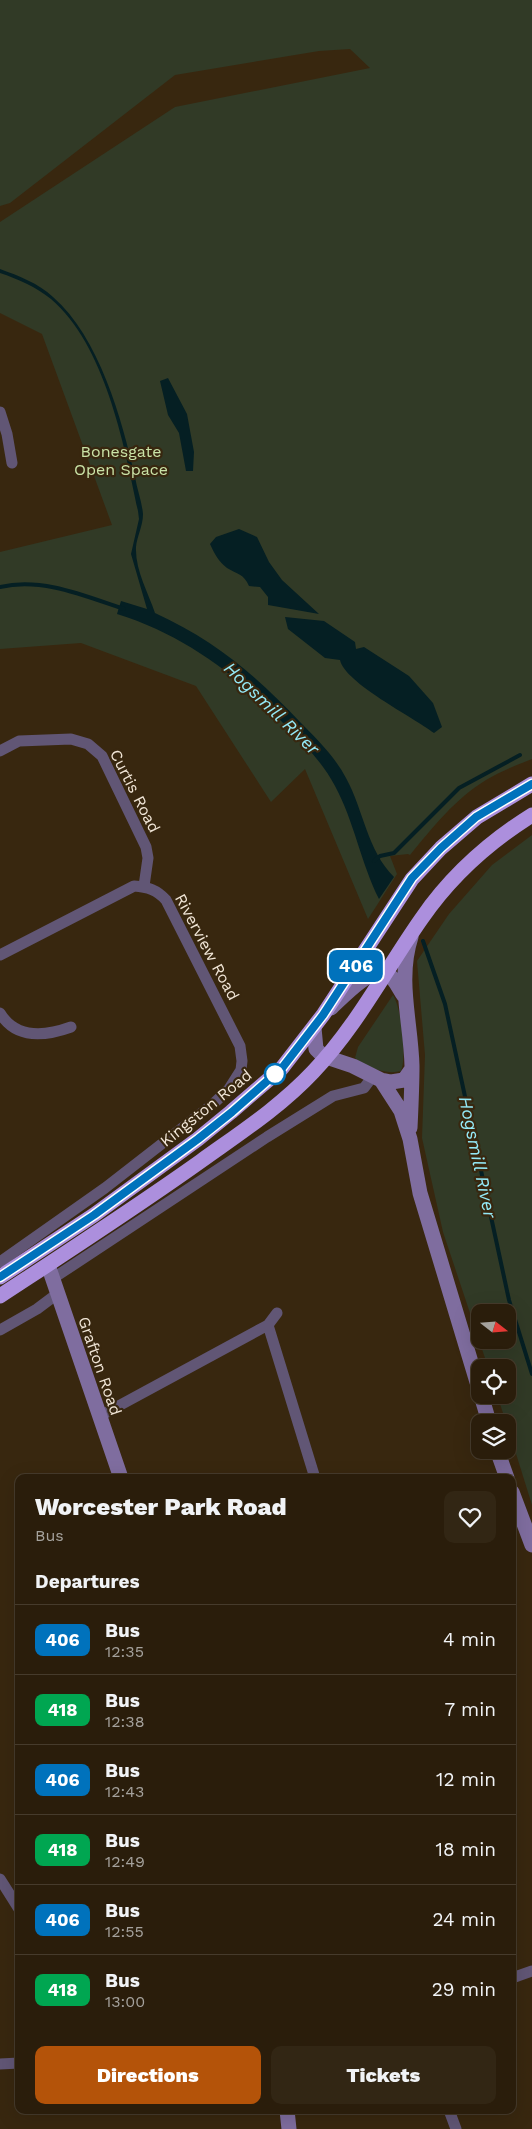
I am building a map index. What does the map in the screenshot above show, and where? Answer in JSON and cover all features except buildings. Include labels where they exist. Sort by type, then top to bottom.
[{"type":"highway","name":"Kingston Road","points":[[0,1277],[94,1215],[232,1112],[282,1068],[323,1015],[412,878],[441,848],[476,817],[532,784]]},
{"type":"highway","points":[[0,1296],[50,1272],[291,1095],[341,1040],[433,903],[475,857],[509,830],[532,815]]},
{"type":"main road","points":[[410,1139],[411,1070],[404,997],[404,961],[412,933]]},
{"type":"main road","points":[[323,1015],[366,977],[377,972],[387,974],[395,982],[404,997]]},
{"type":"main road","points":[[314,1028],[316,1049],[326,1057],[377,1078],[399,1082],[404,1080],[411,1070]]},
{"type":"main road","points":[[377,1078],[400,1111],[410,1139],[420,1193],[471,1364]]},
{"type":"main road","name":"Grafton Road","points":[[50,1272],[120,1474]]},
{"type":"main road","points":[[500,1459],[506,1474]]},
{"type":"main road","points":[[516,1503],[532,1545]]},
{"type":"main road","points":[[287,2114],[289,2129]]},
{"type":"street","points":[[0,412],[7,434],[12,464]]},
{"type":"street","name":"Curtis Road","points":[[0,750],[19,741],[71,739],[88,744],[102,756],[146,846],[148,858],[144,886]]},
{"type":"street","points":[[0,955],[127,889],[134,886],[144,886]]},
{"type":"street","name":"Riverview Road","points":[[0,1262],[105,1188],[213,1104],[229,1088],[241,1070],[240,1046],[166,900],[159,892],[144,886]]},
{"type":"street","points":[[0,1013],[11,1026],[33,1034],[53,1034],[71,1027]]},
{"type":"street","points":[[50,1272],[333,1096],[364,1088],[377,1078]]},
{"type":"street","points":[[0,1330],[37,1309],[57,1294]]},
{"type":"street","points":[[100,1416],[268,1325],[277,1313]]},
{"type":"street","points":[[268,1325],[314,1474]]},
{"type":"street","points":[[0,1879],[15,1903]]},
{"type":"street","points":[[516,1977],[532,1971]]},
{"type":"street","points":[[0,2064],[15,2063]]},
{"type":"street","points":[[450,2114],[456,2129]]},
{"type":"green space","name":"Bonesgate Open Space","points":[[0,0],[532,0],[532,759],[497,774],[464,796],[445,814],[410,855],[390,856],[397,874],[368,919],[305,769],[271,802],[196,686],[81,643],[0,649],[0,552],[112,525],[42,334],[0,313],[0,222],[175,107],[370,68],[350,49],[319,51],[175,75],[10,203],[0,206]]},
{"type":"green space","points":[[532,835],[532,1505],[516,1454],[516,1414],[503,1414],[500,1404],[516,1404],[516,1359],[485,1359],[482,1349],[516,1349],[516,1304],[471,1304],[471,1316],[443,1232],[422,1138],[425,1055],[417,961],[449,914],[492,865]]},
{"type":"green space","points":[[393,995],[399,1011],[404,1055],[401,1071],[389,1072],[371,1068],[355,1058],[358,1047]]},
{"type":"water","points":[[0,269],[35,284],[53,297],[69,314],[96,356],[123,430],[141,500],[143,518],[136,547],[136,556],[155,613],[215,647],[250,674],[284,705],[342,770],[372,843],[385,866],[394,877],[379,899],[367,871],[342,799],[325,770],[307,748],[268,708],[230,674],[209,659],[165,633],[117,614],[121,601],[147,609],[131,554],[139,519],[138,511],[119,427],[110,397],[99,369],[70,319],[51,299],[27,284],[0,273]]},
{"type":"water","points":[[168,378],[187,414],[194,452],[193,471],[186,471],[179,433],[168,415],[160,381]]},
{"type":"water","points":[[239,529],[257,537],[269,562],[282,580],[319,614],[268,605],[268,597],[260,587],[249,586],[242,577],[222,563],[210,544],[216,537]]},
{"type":"water","points":[[285,617],[324,621],[355,642],[356,649],[364,647],[409,676],[433,703],[442,727],[434,733],[366,689],[345,669],[340,660],[325,658],[288,629]]},
{"type":"waterway","name":"Hogsmill River","points":[[0,587],[32,584],[47,586],[63,589],[124,609]]},
{"type":"waterway","points":[[374,861],[380,856],[394,853],[459,788],[520,755]]},
{"type":"waterway","name":"Hogsmill River","points":[[423,941],[445,1004],[509,1300],[532,1374]]},
{"type":"bus line","name":"406","points":[[0,1277],[94,1215],[198,1139],[282,1068],[301,1046],[323,1015],[412,878],[441,848],[476,817],[532,784]]}]
